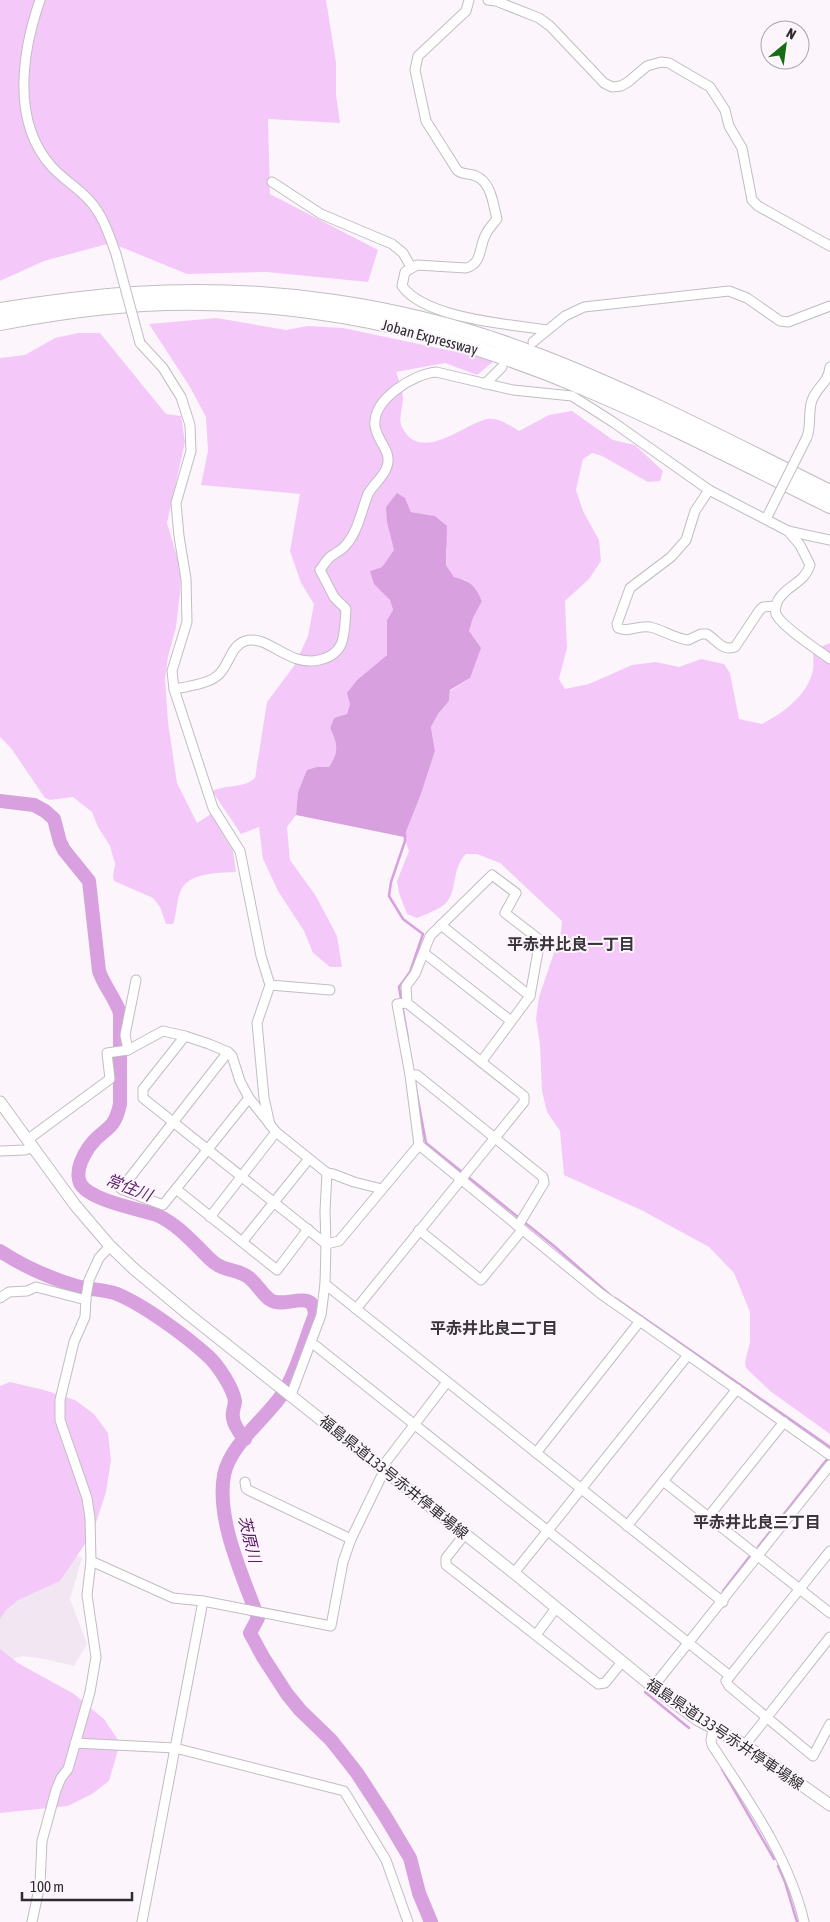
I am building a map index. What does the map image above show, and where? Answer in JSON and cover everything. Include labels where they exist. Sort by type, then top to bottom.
[{"type":"highway","name":"Joban Expressway","points":[[1,318],[66,300],[136,294],[200,293],[244,294],[304,299],[397,313],[485,337],[586,374],[642,399],[830,492]]},
{"type":"highway","name":"Joban Expressway","points":[[1,318],[143,304],[198,304],[245,305],[298,310],[349,317],[393,326],[468,346],[584,388],[698,441],[830,506]]},
{"type":"main road","name":"福島県道133号赤井停車場線","points":[[0,1102],[75,1204],[110,1246],[134,1269],[188,1314],[384,1468],[653,1688],[714,1728],[745,1745],[830,1804]]},
{"type":"street","points":[[40,0],[27,49],[24,77],[28,122],[38,146],[51,166],[90,201],[105,223],[116,254],[140,343],[163,368],[181,397],[190,425],[191,451],[176,503],[186,579],[187,622],[172,671],[174,689],[213,808],[240,851],[261,956],[270,985],[257,1023],[264,1098],[273,1129],[242,1176],[210,1217]]},
{"type":"street","points":[[469,0],[466,12],[418,56],[415,70],[426,121],[456,170],[460,173],[475,176],[486,184],[496,219],[488,230],[481,246],[479,257],[472,266],[466,268],[411,267],[405,272],[402,286],[413,297],[453,315],[547,330]]},
{"type":"street","points":[[488,0],[496,1],[540,18],[550,26],[604,83],[612,87],[621,86],[647,66],[661,62],[669,64],[710,88],[725,110],[729,126],[742,148],[752,200],[758,206],[830,246]]},
{"type":"street","points":[[272,182],[321,214],[392,244],[404,253],[411,267]]},
{"type":"street","points":[[533,342],[565,316],[584,307],[729,291],[747,298],[780,322],[788,322],[830,306]]},
{"type":"street","points":[[485,384],[502,367]]},
{"type":"street","points":[[767,517],[811,428],[812,399],[826,382],[830,367]]},
{"type":"street","points":[[174,689],[216,677],[227,666],[234,649],[243,642],[258,640],[295,660],[314,661],[330,658],[342,646],[346,609],[334,597],[320,570],[328,558],[344,547],[355,531],[369,493],[386,470],[388,463],[387,452],[375,426],[376,414],[385,400],[395,390],[411,380],[436,372],[513,390],[572,396],[613,422],[709,490],[767,517],[788,531],[800,545],[810,565],[807,574],[778,599],[776,614],[789,628],[830,659]]},
{"type":"street","points":[[709,490],[695,511],[686,540],[671,557],[630,588],[617,624],[618,628],[627,630],[649,627],[688,640],[701,634],[707,634],[720,646],[730,649],[736,647],[759,611],[763,608],[776,606]]},
{"type":"street","points":[[788,531],[830,540]]},
{"type":"street","points":[[403,1003],[406,986],[415,974],[430,936],[492,875],[498,879],[516,893],[505,913],[540,940],[530,996],[481,1062]]},
{"type":"street","points":[[441,925],[530,996]]},
{"type":"street","points":[[424,953],[511,1021]]},
{"type":"street","points":[[126,1051],[125,1035],[136,980]]},
{"type":"street","points":[[270,985],[330,990]]},
{"type":"street","points":[[326,1244],[339,1241],[419,1145],[413,1075],[397,1004],[403,1003],[524,1096],[524,1102],[356,1309]]},
{"type":"street","points":[[0,1151],[25,1150],[110,1078],[107,1053],[126,1051],[163,1031],[185,1036],[228,1052],[232,1056],[240,1081],[249,1098],[273,1129],[327,1174],[333,1174],[354,1182],[382,1189]]},
{"type":"street","points":[[185,1036],[143,1089],[143,1098],[326,1244]]},
{"type":"street","points":[[228,1052],[121,1189],[163,1205],[249,1098]]},
{"type":"street","points":[[413,1075],[543,1177],[544,1183],[521,1224],[481,1280],[419,1230]]},
{"type":"street","points":[[419,1145],[463,1175],[601,1294],[830,1455]]},
{"type":"street","points":[[242,1242],[308,1160]]},
{"type":"street","points":[[287,1392],[321,1315],[325,1284],[327,1174]]},
{"type":"street","points":[[176,1189],[277,1270],[308,1229]]},
{"type":"street","points":[[32,1922],[40,1884],[42,1841],[56,1790],[61,1778],[68,1769],[76,1743],[90,1692],[96,1657],[96,1644],[87,1595],[90,1561],[88,1498],[60,1420],[60,1400],[74,1342],[85,1317],[89,1280],[99,1258],[110,1246]]},
{"type":"street","points":[[325,1284],[723,1602]]},
{"type":"street","points":[[0,1286],[9,1292]]},
{"type":"street","points":[[0,1298],[9,1292],[27,1291],[36,1287],[86,1299]]},
{"type":"street","points":[[536,1453],[640,1321]]},
{"type":"street","points":[[310,1342],[730,1676]]},
{"type":"street","points":[[514,1573],[688,1355]]},
{"type":"street","points":[[90,1561],[173,1598],[203,1601],[331,1626],[343,1562],[384,1468],[447,1382]]},
{"type":"street","points":[[627,1526],[737,1389]]},
{"type":"street","points":[[709,1516],[784,1422]]},
{"type":"street","points":[[653,1688],[830,1465]]},
{"type":"street","points":[[664,1481],[830,1613]]},
{"type":"street","points":[[246,1482],[248,1490],[351,1540]]},
{"type":"street","points":[[465,1534],[446,1558],[446,1565],[598,1684],[604,1683],[622,1662]]},
{"type":"street","points":[[830,1551],[726,1681],[729,1686],[813,1756],[830,1724]]},
{"type":"street","points":[[142,1922],[203,1601]]},
{"type":"street","points":[[536,1635],[556,1608]]},
{"type":"street","points":[[745,1745],[830,1637]]},
{"type":"street","points":[[714,1728],[711,1740],[712,1745],[749,1800],[780,1857],[796,1895],[804,1922]]},
{"type":"street","points":[[76,1743],[175,1748],[344,1791],[386,1860],[408,1922]]},
{"type":"shaded area","points":[[0,0],[326,0],[336,62],[336,95],[340,123],[268,119],[270,194],[378,250],[368,282],[266,272],[187,274],[111,243],[44,261],[0,281]]},
{"type":"shaded area","points":[[217,318],[286,330],[308,326],[343,328],[495,360],[477,375],[445,363],[396,372],[403,396],[401,425],[411,439],[421,442],[432,442],[444,439],[487,419],[500,420],[519,431],[549,415],[572,411],[613,440],[635,445],[663,471],[660,481],[648,482],[602,456],[592,453],[583,459],[576,490],[583,511],[599,540],[601,561],[589,579],[565,601],[567,648],[559,679],[565,689],[589,684],[632,665],[656,662],[679,667],[701,659],[724,664],[730,673],[739,719],[762,724],[786,709],[800,695],[806,687],[813,670],[813,650],[830,643],[830,1434],[770,1391],[746,1368],[745,1362],[750,1342],[750,1312],[734,1273],[709,1247],[643,1211],[564,1175],[560,1131],[547,1112],[542,1091],[540,1045],[536,1019],[539,997],[561,932],[562,921],[500,863],[477,854],[466,854],[461,860],[452,893],[445,904],[417,918],[407,914],[399,893],[397,881],[409,851],[404,837],[435,751],[431,727],[438,714],[449,701],[450,691],[470,678],[469,631],[482,600],[466,580],[454,577],[446,565],[447,549],[435,516],[411,512],[405,498],[393,539],[394,550],[382,567],[370,571],[390,600],[393,610],[387,620],[387,655],[357,680],[347,715],[334,718],[330,728],[336,744],[334,757],[329,767],[317,767],[298,792],[296,815],[287,827],[290,860],[316,896],[337,936],[342,967],[330,967],[313,953],[304,931],[278,891],[263,859],[259,827],[241,834],[212,791],[245,784],[255,778],[267,702],[294,666],[308,636],[314,604],[301,583],[290,551],[300,494],[201,485],[208,451],[206,417],[190,387],[149,324]]},
{"type":"shaded area","points":[[78,333],[100,333],[166,414],[181,416],[185,442],[167,523],[181,570],[176,627],[168,657],[165,679],[168,722],[177,783],[197,823],[211,814],[233,851],[236,872],[204,875],[189,881],[183,886],[180,893],[173,924],[166,924],[160,907],[153,898],[114,881],[115,864],[110,846],[98,827],[92,812],[73,797],[50,800],[45,798],[11,748],[0,737],[0,358],[25,355],[55,338]]},
{"type":"shaded area","points":[[397,493],[405,498],[411,512],[435,516],[447,526],[446,565],[454,577],[471,584],[482,601],[469,631],[481,648],[470,678],[450,690],[449,701],[438,714],[431,727],[435,751],[404,837],[296,815],[298,792],[307,770],[317,767],[329,767],[334,757],[336,744],[330,728],[334,718],[347,714],[350,704],[347,693],[357,680],[387,655],[387,620],[393,610],[390,600],[374,584],[370,571],[382,567],[394,550],[387,522],[386,507]]},
{"type":"shaded area","points":[[10,1382],[75,1400],[94,1414],[108,1433],[111,1460],[106,1492],[93,1532],[60,1581],[18,1600],[6,1610],[0,1619],[0,1386]]},
{"type":"shaded area","points":[[63,1548],[82,1558],[70,1599],[87,1644],[74,1666],[22,1656],[0,1663],[0,1549]]},
{"type":"shaded area","points":[[0,1649],[18,1663],[74,1694],[104,1719],[120,1743],[109,1781],[92,1794],[68,1806],[0,1813]]},
{"type":"waterway","name":"常住川","points":[[0,801],[34,805],[54,819],[64,850],[89,881],[99,971],[120,1013],[120,1104],[118,1113],[111,1125],[94,1141],[84,1155],[78,1174],[80,1183],[85,1189],[103,1199],[157,1215],[169,1222],[214,1262],[223,1268],[249,1277],[269,1299],[275,1302],[304,1300],[313,1306],[315,1315],[296,1367],[286,1387],[274,1405],[240,1443],[227,1464],[223,1492],[227,1529],[232,1548],[258,1618],[250,1633],[287,1694],[300,1710],[331,1740],[357,1773],[385,1816],[410,1858],[419,1893],[431,1922]]},
{"type":"waterway","points":[[405,834],[405,841],[391,882],[389,896],[403,919],[423,934],[410,972],[399,987],[408,1039]]},
{"type":"waterway","points":[[415,1084],[426,1143],[554,1246],[610,1295]]},
{"type":"waterway","name":"茨原川","points":[[0,1251],[27,1267],[56,1279],[76,1286],[112,1292],[128,1299],[152,1313],[188,1339],[212,1360],[228,1383],[235,1401],[233,1411],[234,1423],[245,1439]]},
{"type":"waterway","points":[[615,1298],[830,1447]]},
{"type":"waterway","points":[[758,1547],[828,1458]]},
{"type":"waterway","points":[[723,1591],[750,1556]]},
{"type":"waterway","points":[[645,1692],[689,1728]]},
{"type":"waterway","points":[[722,1769],[774,1859]]},
{"type":"waterway","points":[[778,1866],[797,1922]]},
{"type":"district","name":"平赤井比良一丁目","points":[[571,944]]},
{"type":"district","name":"平赤井比良二丁目","points":[[494,1328]]},
{"type":"district","name":"平赤井比良三丁目","points":[[757,1522]]}]
